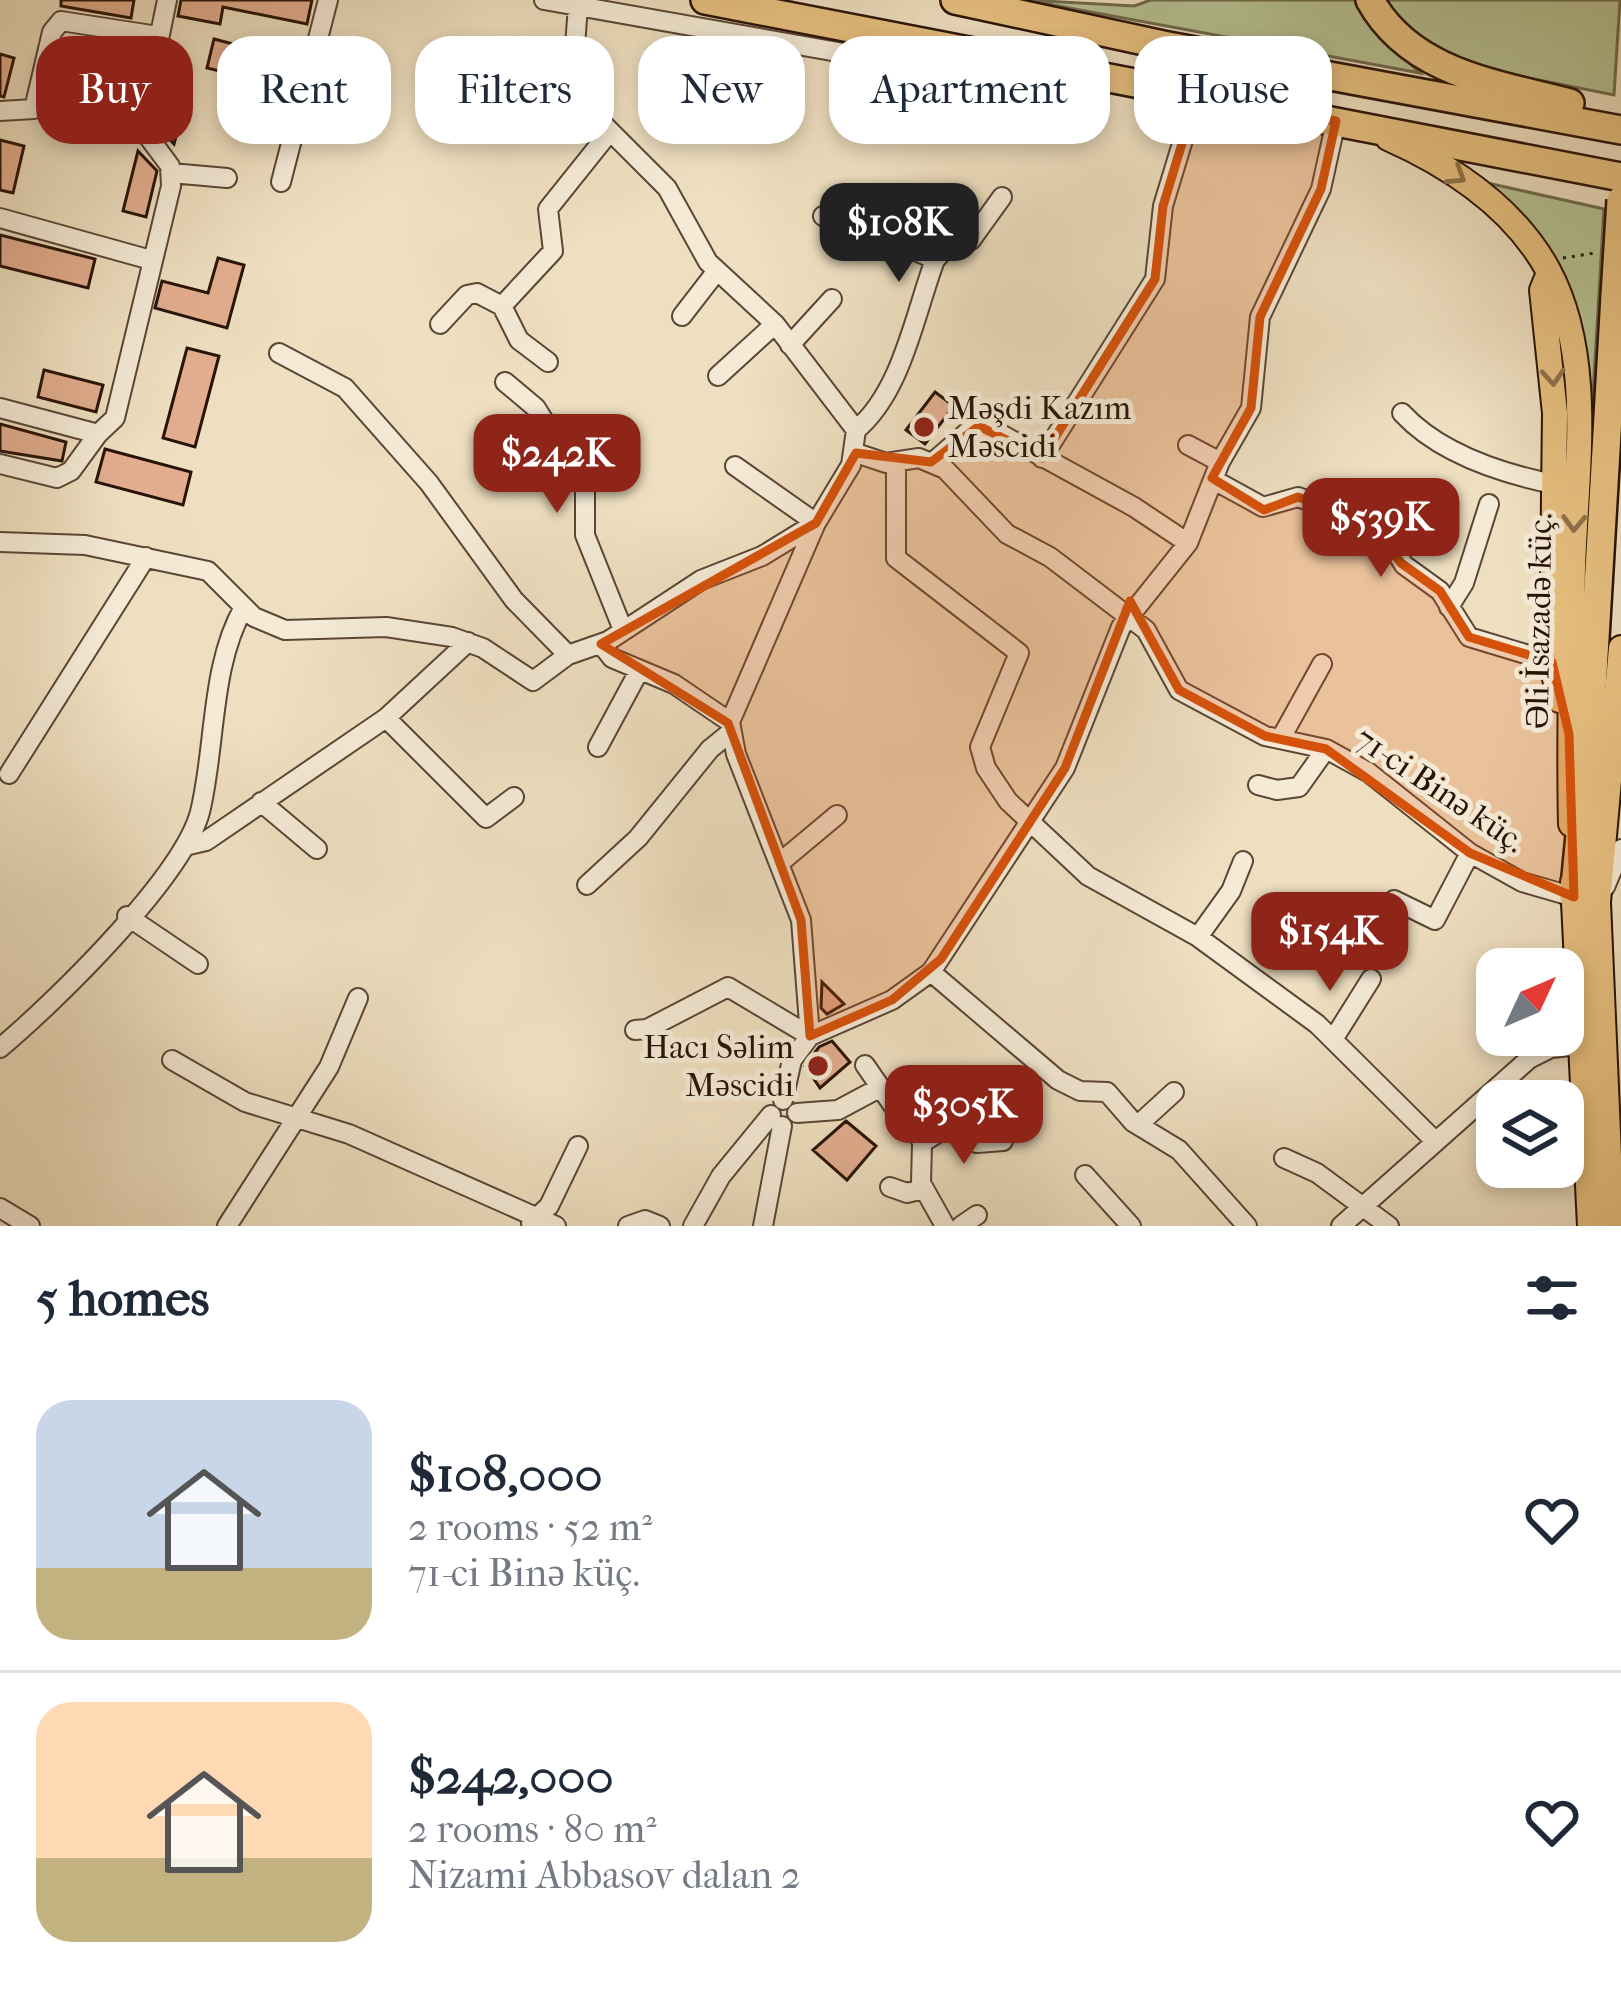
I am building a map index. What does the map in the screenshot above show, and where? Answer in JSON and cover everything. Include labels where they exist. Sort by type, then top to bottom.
[{"type":"highway","points":[[705,0],[1134,83]]},
{"type":"highway","points":[[955,0],[1621,130]]},
{"type":"highway","points":[[1370,0],[1390,30],[1416,52],[1455,72],[1621,116]]},
{"type":"highway","points":[[1332,120],[1621,177]]},
{"type":"highway","points":[[1524,158],[1621,187]]},
{"type":"highway","points":[[1586,900],[1589,741],[1621,200]]},
{"type":"main road","name":"Əli İsazadə küç.","points":[[1344,122],[1423,156],[1478,190],[1518,228],[1547,269],[1567,319],[1576,375],[1569,734],[1601,1048],[1612,1226]]},
{"type":"main road","points":[[1547,269],[1542,290],[1553,367],[1552,662],[1569,734]]},
{"type":"main road","points":[[1586,900],[1621,648]]},
{"type":"main road","points":[[1586,900],[1621,800]]},
{"type":"main road","name":"Əli İsazadə küç.","points":[[1579,948],[1586,900]]},
{"type":"main road","name":"Əli İsazadə küç.","points":[[1584,1020],[1601,1048],[1590,1226]]},
{"type":"street","points":[[51,36],[61,21],[158,36],[167,0]]},
{"type":"street","points":[[281,182],[328,0]]},
{"type":"street","points":[[544,0],[1024,85],[1134,86]]},
{"type":"street","points":[[995,0],[1062,22]]},
{"type":"street","points":[[573,36],[578,6]]},
{"type":"street","points":[[0,111],[25,112],[36,105]]},
{"type":"street","points":[[763,1226],[792,1060],[810,1036],[892,1000],[931,972],[1030,826],[1076,745],[1128,616],[1188,543],[1217,471],[1251,408],[1260,317],[1321,189],[1344,122]]},
{"type":"street","points":[[586,885],[638,838],[730,727],[816,524],[856,453],[856,430],[775,325],[716,272],[667,188],[614,139]]},
{"type":"street","points":[[0,464],[57,478],[71,471],[115,418],[171,173],[152,144]]},
{"type":"street","points":[[502,306],[553,251],[548,208],[600,144]]},
{"type":"street","points":[[1042,458],[1155,279],[1163,206],[1182,144]]},
{"type":"street","points":[[171,173],[227,178]]},
{"type":"street","points":[[856,430],[869,418],[897,365],[935,260],[945,249],[971,240],[1002,197]]},
{"type":"street","points":[[823,216],[859,236],[899,241],[935,260]]},
{"type":"street","points":[[0,218],[152,260]]},
{"type":"street","points":[[682,316],[716,272]]},
{"type":"street","points":[[440,324],[467,295],[477,293],[502,306],[519,340],[548,362]]},
{"type":"street","points":[[790,345],[832,299]]},
{"type":"street","points":[[718,376],[775,325]]},
{"type":"street","points":[[279,352],[345,388],[429,483],[514,601],[568,655]]},
{"type":"street","points":[[505,382],[536,408],[585,486],[585,535],[623,630]]},
{"type":"street","points":[[0,408],[98,434]]},
{"type":"street","points":[[1402,413],[1430,440],[1515,475],[1552,484]]},
{"type":"street","points":[[856,453],[896,462],[919,458],[933,462],[979,426],[1188,543]]},
{"type":"street","points":[[1188,445],[1263,506],[1298,497],[1372,523],[1389,535],[1400,560],[1435,585],[1469,637],[1552,662]]},
{"type":"street","points":[[896,462],[896,558],[1019,653],[1017,668],[980,746],[994,782],[1030,826],[1088,876],[1198,938],[1334,1038],[1434,1140]]},
{"type":"street","name":"71-ci Binə küç.","points":[[933,462],[1007,534],[1050,557],[1154,638],[1168,680],[1179,690],[1238,724],[1326,749],[1368,772],[1470,853],[1534,887],[1586,900]]},
{"type":"street","points":[[735,466],[816,524]]},
{"type":"street","points":[[1449,607],[1464,583],[1489,504]]},
{"type":"street","points":[[0,542],[66,543],[146,557],[218,576],[244,607],[284,630],[386,627],[468,642],[533,681],[568,655],[601,644],[701,580],[762,556],[816,524]]},
{"type":"street","points":[[8,774],[146,557]]},
{"type":"street","points":[[0,1048],[128,916],[189,845],[208,773],[227,648],[244,607]]},
{"type":"street","points":[[189,845],[206,841],[386,718],[468,642]]},
{"type":"street","points":[[601,644],[613,658],[674,684],[730,727],[801,920],[810,1036]]},
{"type":"street","points":[[1281,739],[1322,664]]},
{"type":"street","points":[[598,748],[639,671]]},
{"type":"street","points":[[386,718],[486,818],[492,818],[514,796]]},
{"type":"street","points":[[1258,784],[1277,790],[1299,787],[1326,749]]},
{"type":"street","points":[[261,802],[316,849]]},
{"type":"street","points":[[782,861],[837,815]]},
{"type":"street","points":[[1586,900],[1621,849]]},
{"type":"street","points":[[1394,900],[1435,920],[1470,853]]},
{"type":"street","points":[[1198,938],[1231,891],[1243,861]]},
{"type":"street","points":[[128,916],[198,964]]},
{"type":"street","points":[[931,972],[1049,1073],[1080,1091],[1107,1092],[1138,1125],[1179,1150],[1247,1226]]},
{"type":"street","points":[[1334,1038],[1371,979]]},
{"type":"street","points":[[635,1030],[728,987],[810,1036]]},
{"type":"street","points":[[227,1226],[329,1067],[358,998]]},
{"type":"street","points":[[1341,1226],[1528,1059],[1551,1048],[1601,1048]]},
{"type":"street","points":[[172,1060],[245,1102],[349,1134],[532,1222],[556,1226]]},
{"type":"street","points":[[866,1065],[894,1107]]},
{"type":"street","points":[[692,1226],[729,1165],[783,1113],[838,1110],[880,1087]]},
{"type":"street","points":[[1138,1125],[1174,1092]]},
{"type":"street","points":[[945,1226],[923,1190],[918,1134],[949,1126],[977,1143],[1003,1141]]},
{"type":"street","points":[[532,1222],[553,1199],[578,1146]]},
{"type":"street","points":[[1284,1158],[1364,1205],[1389,1226]]},
{"type":"street","points":[[1085,1175],[1131,1226]]},
{"type":"street","points":[[890,1187],[907,1193],[923,1190]]},
{"type":"street","points":[[0,1208],[30,1226]]},
{"type":"street","points":[[628,1226],[645,1220],[660,1226]]},
{"type":"path","points":[[1547,269],[1605,253]]},
{"type":"highlighted area","points":[[1197,94],[1336,121],[1321,189],[1260,317],[1251,408],[1212,478],[1264,510],[1298,497],[1372,523],[1401,563],[1440,591],[1469,637],[1552,662],[1569,734],[1574,897],[1470,853],[1326,749],[1265,736],[1179,690],[1130,601],[1065,768],[941,959],[892,1000],[810,1036],[801,920],[728,723],[601,644],[816,523],[856,453],[931,462],[979,426],[1042,458],[1155,279],[1163,206]]},
{"type":"green space","points":[[1026,0],[1134,6],[1151,0],[1358,0],[1379,35],[1420,73],[1332,57],[1332,36],[1220,36]]},
{"type":"green space","points":[[1381,0],[1620,0],[1614,95],[1469,66],[1415,41]]},
{"type":"green space","points":[[1483,182],[1604,209],[1588,477],[1547,247],[1526,218]]},
{"type":"building","points":[[61,0],[134,0],[131,18],[61,6]]},
{"type":"building","points":[[181,0],[312,0],[307,24],[223,7],[220,24],[178,16]]},
{"type":"building","points":[[214,39],[217,40],[217,70],[207,68]]},
{"type":"building","points":[[0,54],[14,58],[4,97],[0,96]]},
{"type":"building","points":[[0,140],[24,146],[13,193],[0,190]]},
{"type":"building","points":[[138,151],[157,171],[146,217],[123,211]]},
{"type":"building","points":[[0,235],[95,259],[88,288],[0,266]]},
{"type":"building","points":[[218,258],[244,265],[227,328],[155,308],[162,281],[208,293]]},
{"type":"building","points":[[187,348],[219,356],[195,447],[163,438]]},
{"type":"building","points":[[44,370],[103,385],[96,412],[38,397]]},
{"type":"building","points":[[935,392],[954,406],[925,444],[906,430]]},
{"type":"building","points":[[0,424],[66,442],[62,461],[0,451]]},
{"type":"building","points":[[105,449],[191,472],[183,505],[96,482]]},
{"type":"building","points":[[822,982],[844,1004],[827,1014],[821,1008]]},
{"type":"building","points":[[832,1041],[850,1062],[820,1088],[805,1066],[819,1047]]},
{"type":"building","points":[[846,1121],[876,1146],[847,1180],[813,1150]]},
{"type":"place","name":"Məşdi Kazım Məscidi","points":[[924,427]]},
{"type":"place","name":"Hacı Səlim Məscidi","points":[[818,1066]]}]
